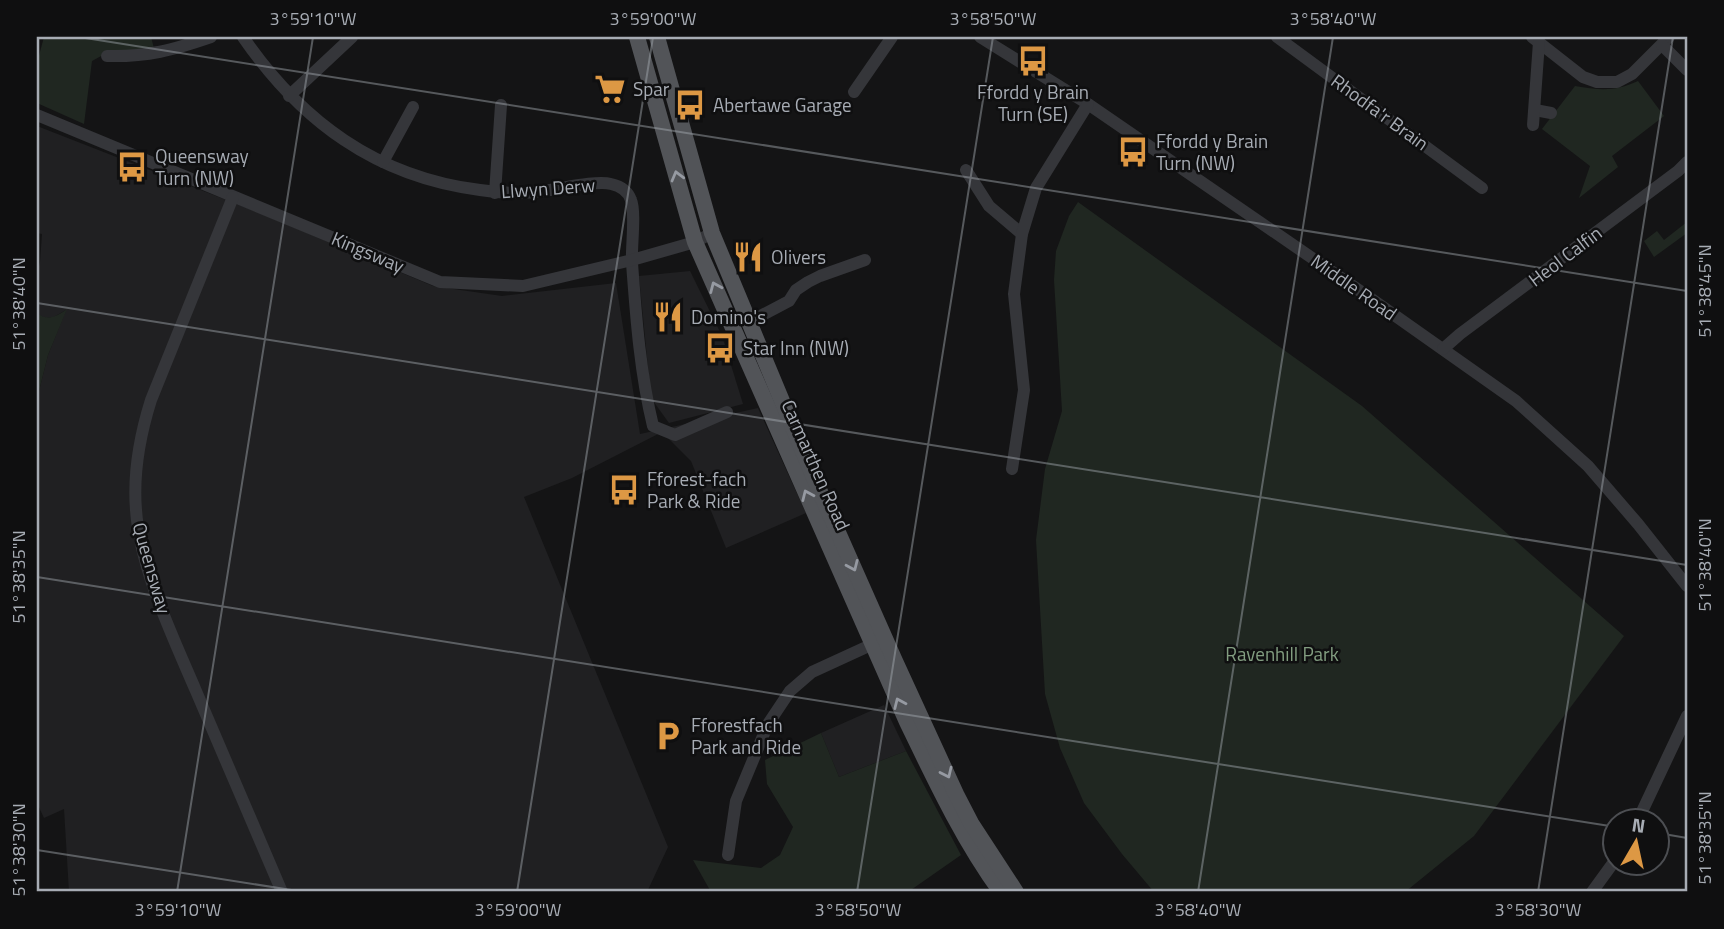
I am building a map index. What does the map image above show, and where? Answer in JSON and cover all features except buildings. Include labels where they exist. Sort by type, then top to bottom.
[{"type":"main road","name":"Carmarthen Road","points":[[637,37],[695,242],[907,722],[942,794],[1001,892]]},
{"type":"main road","name":"Carmarthen Road","points":[[657,37],[712,233],[821,495],[971,822],[1016,892]]},
{"type":"street","points":[[107,56],[161,53],[211,37]]},
{"type":"street","name":"Llwyn Derw","points":[[243,37],[289,96],[319,124],[349,145],[383,162],[461,188],[495,192],[539,192],[609,183],[626,191],[632,200],[632,260],[645,394],[653,426],[676,435],[727,412]]},
{"type":"street","points":[[289,96],[352,37]]},
{"type":"street","points":[[854,93],[892,37]]},
{"type":"street","name":"Middle Road","points":[[980,37],[1000,42],[1516,401],[1588,466],[1687,586]]},
{"type":"street","name":"Rhodfa'r Brain","points":[[1277,37],[1482,188]]},
{"type":"street","points":[[1535,40],[1583,77],[1597,82],[1617,82],[1632,74],[1665,41],[1687,70]]},
{"type":"street","points":[[1533,125],[1535,40]]},
{"type":"street","points":[[1012,469],[1024,390],[1014,294],[1022,234],[1037,188],[1088,104]]},
{"type":"street","points":[[495,192],[501,105]]},
{"type":"street","points":[[383,162],[412,107]]},
{"type":"street","points":[[1535,110],[1551,113]]},
{"type":"street","name":"Kingsway","points":[[37,116],[440,282],[523,286],[632,260],[695,242],[712,233]]},
{"type":"street","name":"Heol Calfin","points":[[1443,349],[1687,162]]},
{"type":"street","points":[[966,170],[989,206],[1022,234]]},
{"type":"street","name":"Queensway","points":[[233,197],[148,408],[137,465],[136,511],[146,564],[169,627],[282,892]]},
{"type":"street","points":[[750,322],[789,301],[796,290],[808,282],[865,260]]},
{"type":"street","points":[[728,855],[736,801],[768,724],[790,691],[813,671],[873,644]]},
{"type":"street","points":[[1645,806],[1687,716]]},
{"type":"street","points":[[1592,892],[1603,876]]},
{"type":"shaded area","points":[[37,126],[252,210],[433,286],[502,296],[616,283],[640,434],[758,408],[806,513],[726,548],[691,461],[662,432],[572,478],[524,497],[668,847],[647,892],[69,892],[64,809],[44,818],[37,803],[37,399],[48,355],[66,310],[47,318],[37,313],[37,274],[42,234],[37,233]]},
{"type":"shaded area","points":[[690,271],[722,336],[743,404],[669,423],[651,398],[639,276]]},
{"type":"shaded area","points":[[884,705],[906,751],[839,777],[821,733]]},
{"type":"green space","points":[[44,37],[151,37],[155,52],[103,55],[92,61],[84,124],[37,103],[37,63]]},
{"type":"green space","points":[[1638,81],[1664,116],[1612,156],[1618,167],[1579,198],[1590,166],[1542,129],[1575,86],[1607,89]]},
{"type":"green space","name":"Ravenhill Park","points":[[1078,202],[1362,406],[1624,636],[1474,836],[1405,892],[1154,892],[1084,803],[1060,748],[1045,694],[1036,540],[1045,469],[1062,411],[1054,280],[1056,251],[1069,216]]},
{"type":"green space","points":[[1687,222],[1687,233],[1654,257],[1644,241],[1657,231],[1664,240]]},
{"type":"green space","points":[[67,309],[48,355],[37,399],[37,313],[49,318]]},
{"type":"green space","points":[[821,733],[839,777],[906,751],[961,855],[908,892],[711,892],[693,860],[761,868],[780,855],[793,827],[767,784],[765,760]]},
{"type":"place","name":"Ffordd y Brain Turn (SE)","points":[[1033,61]]},
{"type":"place","name":"Spar","points":[[610,89]]},
{"type":"place","name":"Abertawe Garage","points":[[690,105]]},
{"type":"place","name":"Ffordd y Brain Turn (NW)","points":[[1133,152]]},
{"type":"place","name":"Queensway Turn (NW)","points":[[132,167]]},
{"type":"place","name":"Olivers","points":[[748,257]]},
{"type":"place","name":"Domino's","points":[[668,317]]},
{"type":"place","name":"Star Inn (NW)","points":[[720,348]]},
{"type":"place","name":"Fforest-fach Park & Ride","points":[[624,490]]},
{"type":"place","name":"Fforestfach Park and Ride","points":[[668,736]]}]
